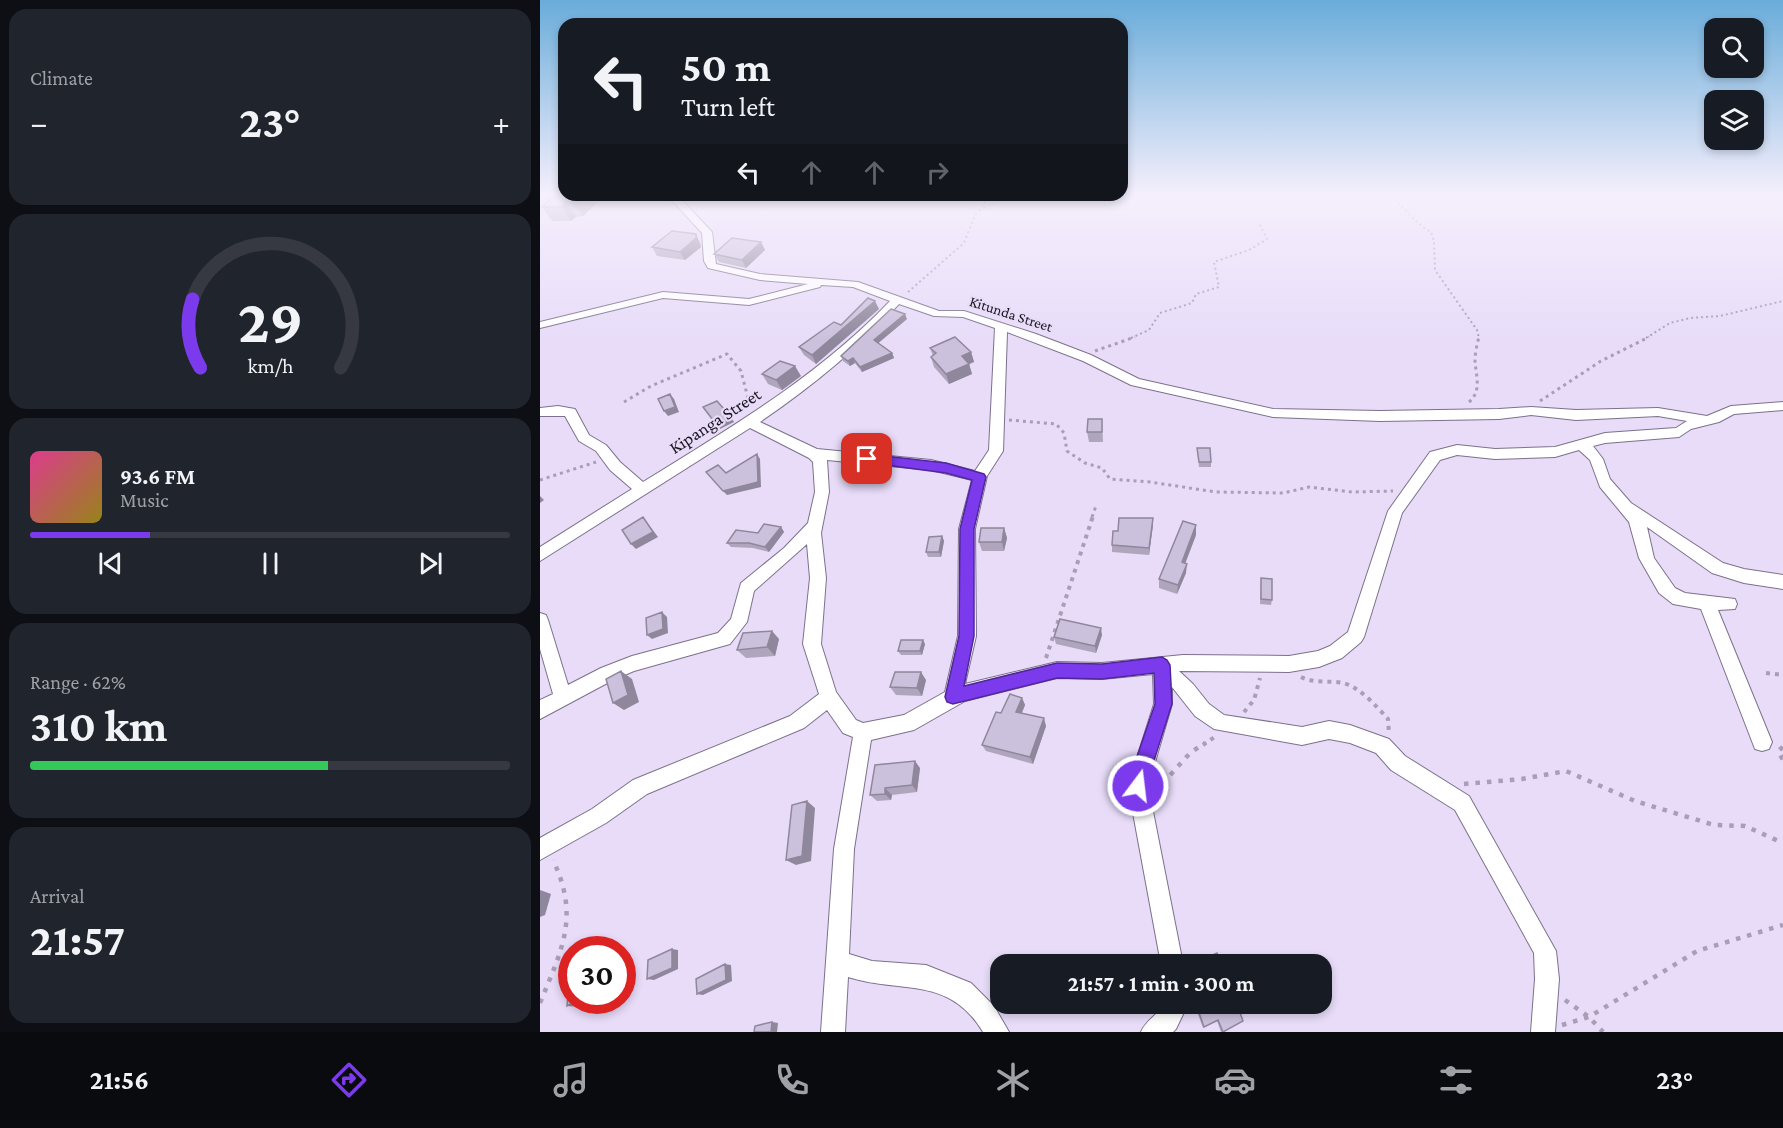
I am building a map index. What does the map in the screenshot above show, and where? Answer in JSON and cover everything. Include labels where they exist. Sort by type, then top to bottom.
[{"type":"street","name":"Kitunda Street","points":[[707,244],[709,261],[712,266],[760,277],[855,284],[896,301],[938,314],[964,314],[1087,358],[1135,382],[1257,410],[1298,415],[1380,416],[1531,411],[1576,415],[1658,412],[1708,420]]},
{"type":"street","points":[[540,325],[669,295],[753,301],[829,282]]},
{"type":"street","name":"Kipanga Street","points":[[540,555],[751,421],[845,351],[896,301]]},
{"type":"street","points":[[953,697],[967,636],[967,529],[980,477],[996,451],[1001,328]]},
{"type":"street","points":[[751,421],[814,454],[820,461],[822,484],[814,526],[818,578],[813,656],[829,697],[850,727],[863,732],[907,724],[953,697],[1057,670],[1102,671],[1270,664],[1319,659],[1336,652],[1355,637],[1386,533],[1395,511],[1435,456],[1457,450],[1531,454],[1568,450],[1605,438],[1679,432],[1687,426],[1731,410],[1783,406]]},
{"type":"street","points":[[540,412],[558,410],[570,412],[584,438],[601,448],[642,490]]},
{"type":"street","points":[[1582,445],[1594,454],[1600,463],[1604,482],[1625,504],[1718,568],[1744,576],[1783,582]]},
{"type":"street","points":[[814,454],[931,465],[980,477]]},
{"type":"street","points":[[1625,504],[1641,532],[1642,544],[1650,565],[1670,593],[1677,598],[1729,604]]},
{"type":"street","points":[[540,710],[632,664],[724,639],[740,622],[747,588],[790,552],[814,526]]},
{"type":"street","points":[[1706,602],[1762,742]]},
{"type":"street","points":[[540,620],[563,697]]},
{"type":"street","points":[[1162,668],[1188,690],[1209,717],[1221,723],[1302,736],[1322,731],[1340,732],[1364,739],[1382,746],[1398,763],[1462,803],[1495,865],[1539,939],[1547,960],[1543,1032]]},
{"type":"street","points":[[1162,668],[1163,704],[1139,777],[1142,807],[1170,954]]},
{"type":"street","points":[[543,849],[599,816],[640,787],[797,722],[829,697]]},
{"type":"street","points":[[833,1032],[844,849],[863,732]]},
{"type":"street","points":[[836,962],[872,973],[926,977],[963,991],[986,1014],[997,1032]]},
{"type":"street","points":[[1152,1032],[1166,1023],[1173,1014]]},
{"type":"path","points":[[896,301],[955,253],[962,244]]},
{"type":"path","points":[[1087,358],[1104,345],[1130,339],[1151,329],[1158,315],[1163,311],[1192,303],[1196,294],[1219,287],[1214,262],[1235,256],[1242,250],[1258,244]]},
{"type":"path","points":[[1434,244],[1435,270],[1479,336],[1475,358],[1478,388],[1475,397],[1468,402]]},
{"type":"path","points":[[1514,413],[1550,396],[1601,361],[1658,333],[1670,323],[1690,318],[1720,316],[1783,301]]},
{"type":"path","points":[[624,402],[651,386],[727,354],[742,370],[746,380],[751,421]]},
{"type":"path","points":[[997,419],[1056,424],[1064,433],[1067,451],[1085,463],[1102,468],[1110,479],[1123,482],[1150,482],[1216,492],[1252,493],[1282,493],[1301,487],[1352,492],[1410,489]]},
{"type":"path","points":[[540,480],[610,459]]},
{"type":"path","points":[[1041,675],[1096,506]]},
{"type":"path","points":[[1142,807],[1190,753],[1232,725],[1254,700],[1270,664],[1315,683],[1345,683],[1353,688],[1388,719],[1391,753]]},
{"type":"path","points":[[1766,673],[1783,675]]},
{"type":"path","points":[[1783,747],[1778,751],[1783,760]]},
{"type":"path","points":[[1439,787],[1493,779],[1522,779],[1566,771],[1635,801],[1714,825],[1745,826],[1783,843]]},
{"type":"path","points":[[540,1003],[557,959],[570,914],[564,883],[543,849]]},
{"type":"path","points":[[1543,1032],[1589,1017],[1697,951],[1783,925]]},
{"type":"path","points":[[1547,987],[1589,1017],[1603,1032]]},
{"type":"building","points":[[656,244],[689,244],[680,252],[652,247]]},
{"type":"building","points":[[725,244],[759,244],[742,260],[714,254]]},
{"type":"building","points":[[868,298],[875,301],[812,355],[799,347],[834,322],[841,325]]},
{"type":"building","points":[[891,309],[905,314],[874,340],[892,353],[860,367],[853,358],[848,361],[841,356]]},
{"type":"building","points":[[955,337],[971,352],[962,356],[969,364],[946,374],[931,357],[936,353],[930,348]]},
{"type":"building","points":[[780,361],[795,366],[776,380],[762,374]]},
{"type":"building","points":[[670,394],[675,407],[664,411],[658,399]]},
{"type":"building","points":[[717,401],[731,417],[716,424],[703,407]]},
{"type":"building","points":[[1088,419],[1102,419],[1102,432],[1087,432]]},
{"type":"building","points":[[1197,448],[1210,448],[1211,462],[1199,462]]},
{"type":"building","points":[[757,454],[758,482],[723,491],[706,472],[718,465],[726,473]]},
{"type":"building","points":[[643,517],[653,532],[631,544],[622,530]]},
{"type":"building","points":[[1119,518],[1153,518],[1149,548],[1112,545],[1113,531],[1118,531]]},
{"type":"building","points":[[1183,521],[1196,525],[1182,562],[1187,564],[1178,585],[1159,579]]},
{"type":"building","points":[[764,524],[781,527],[765,547],[749,543],[727,543],[736,530],[758,533]]},
{"type":"building","points":[[981,528],[1004,528],[1002,542],[979,542]]},
{"type":"building","points":[[942,536],[939,552],[926,552],[929,537]]},
{"type":"building","points":[[1261,578],[1272,579],[1272,600],[1261,599]]},
{"type":"building","points":[[662,612],[663,629],[647,635],[646,618]]},
{"type":"building","points":[[1060,619],[1101,628],[1095,646],[1054,637]]},
{"type":"building","points":[[772,631],[767,647],[737,650],[743,633]]},
{"type":"building","points":[[901,640],[923,640],[920,651],[898,651]]},
{"type":"building","points":[[621,671],[628,695],[613,703],[606,679]]},
{"type":"building","points":[[895,672],[921,672],[917,688],[890,687]]},
{"type":"building","points":[[1010,694],[1022,698],[1016,712],[1044,718],[1030,757],[982,745],[996,712],[1001,713]]},
{"type":"building","points":[[915,761],[912,785],[885,788],[885,794],[870,795],[875,765]]},
{"type":"building","points":[[807,801],[802,856],[786,860],[792,805]]},
{"type":"building","points":[[672,949],[672,968],[647,979],[648,960]]},
{"type":"building","points":[[725,964],[726,980],[697,994],[696,979]]},
{"type":"building","points":[[1199,1014],[1241,1014],[1243,1021],[1223,1032],[1218,1020],[1204,1027]]},
{"type":"building","points":[[772,1022],[771,1032],[754,1032],[755,1026]]},
{"type":"route","points":[[867,459],[931,465],[980,477],[967,529],[967,636],[953,697],[961,693],[1057,670],[1102,671],[1162,665],[1163,704],[1138,786]]}]
